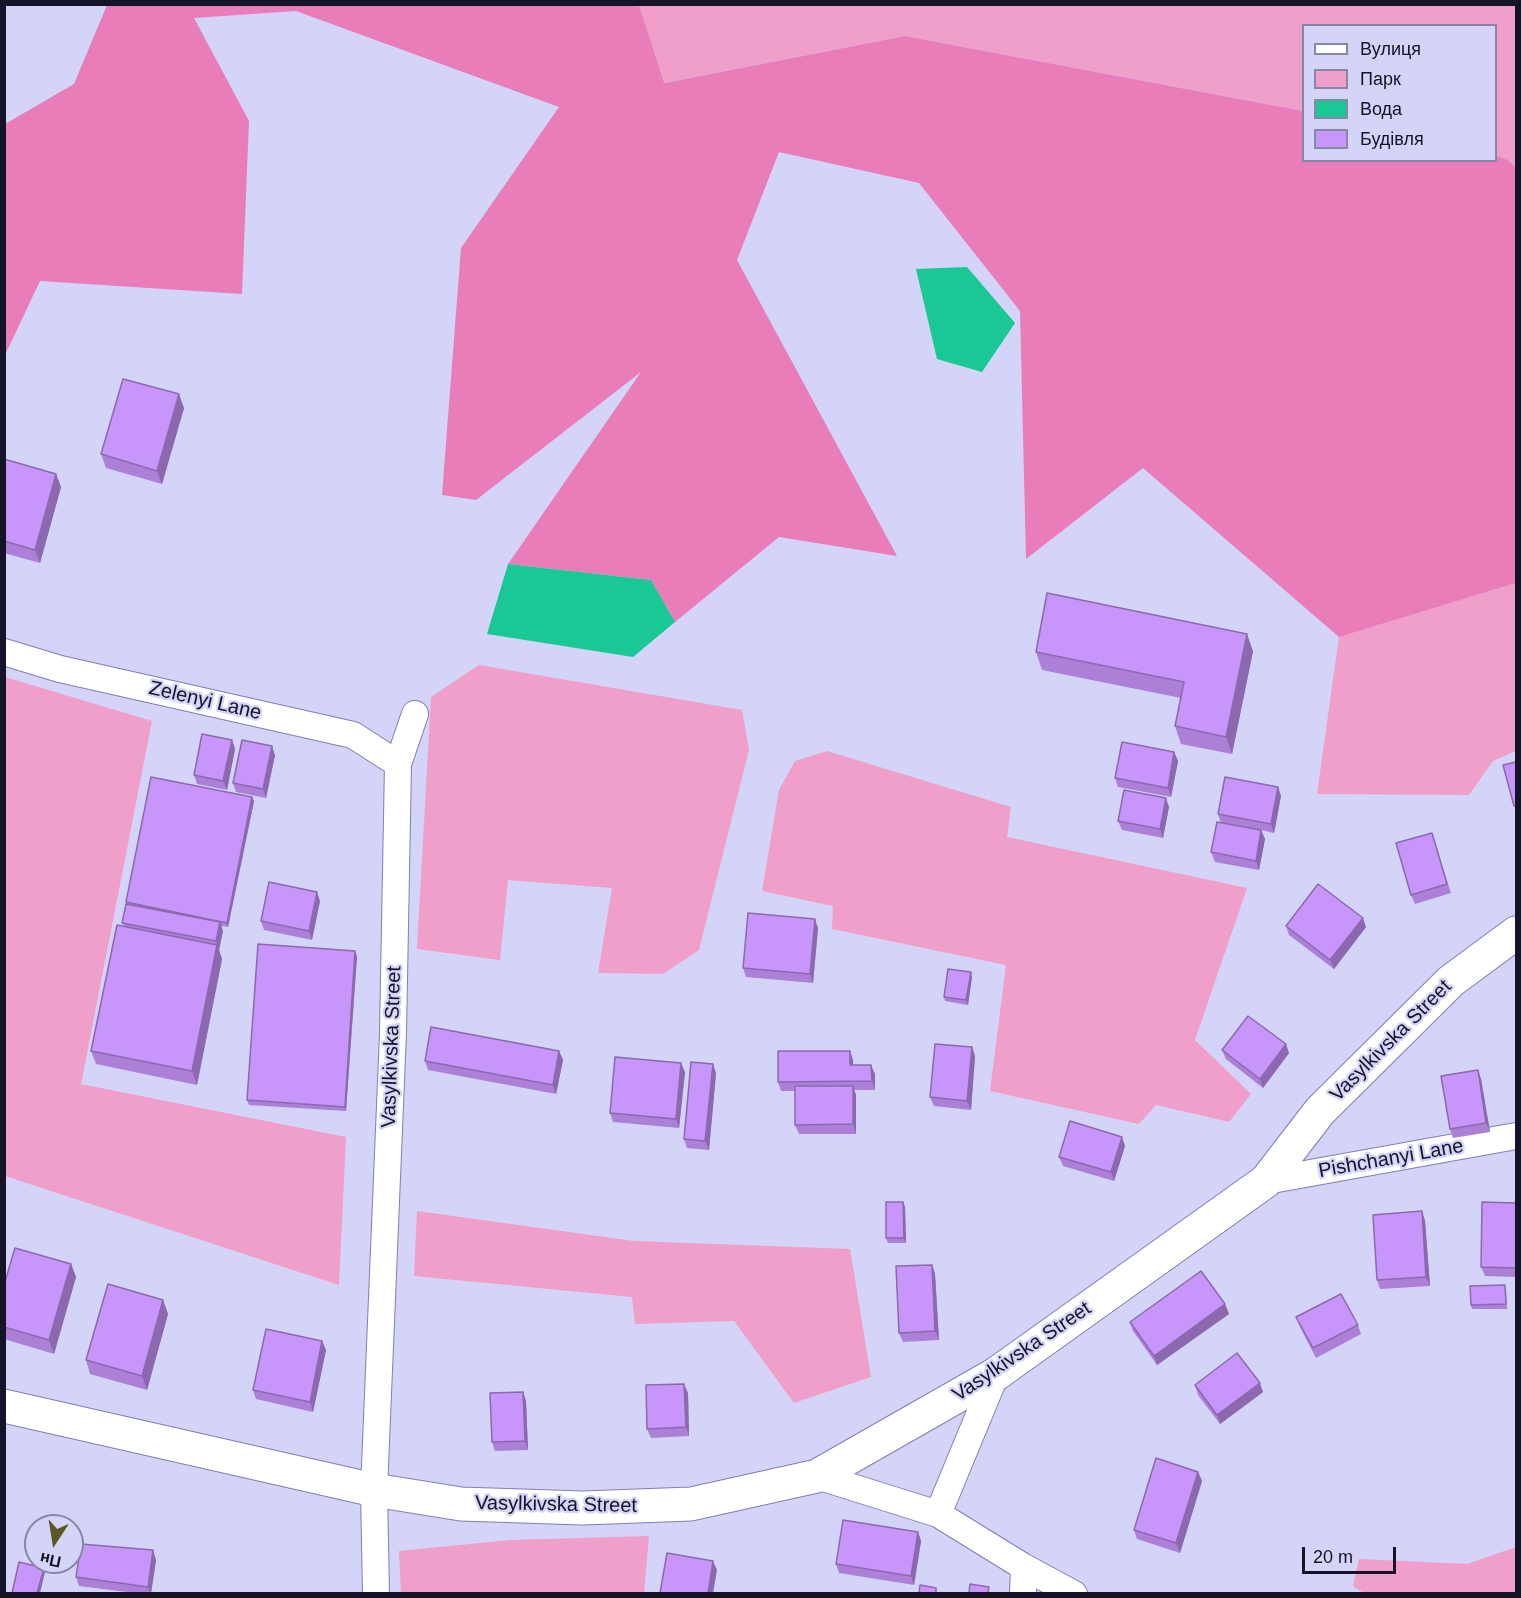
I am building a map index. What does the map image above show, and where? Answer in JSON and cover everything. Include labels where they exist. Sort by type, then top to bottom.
[{"type":"street","name":"Zelenyi Lane","points":[[4,652],[60,669],[353,735],[398,764]]},
{"type":"street","name":"Vasylkivska Street","points":[[376,1593],[374,1490],[393,1034],[398,764],[415,714]]},
{"type":"street","name":"Vasylkivska Street","points":[[4,1406],[374,1490],[461,1504],[584,1508],[692,1504],[817,1476],[996,1374],[1266,1181],[1320,1111],[1451,981],[1516,933]]},
{"type":"street","name":"Pishchanyi Lane","points":[[1266,1181],[1516,1136]]},
{"type":"street","points":[[938,1514],[996,1374]]},
{"type":"street","points":[[817,1476],[938,1514],[1024,1568],[1074,1593]]},
{"type":"street","points":[[1023,1593],[1024,1568]]},
{"type":"green space","points":[[639,5],[1516,5],[1516,168],[1508,160],[1497,156],[1497,24],[1302,24],[1302,111],[905,36],[663,83]]},
{"type":"green space","points":[[1516,583],[1516,751],[1493,761],[1469,795],[1317,794],[1339,637]]},
{"type":"green space","points":[[479,665],[742,710],[749,750],[699,950],[663,974],[598,973],[612,888],[508,880],[500,960],[417,949],[431,697]]},
{"type":"green space","points":[[5,677],[152,721],[81,1084],[346,1137],[339,1285],[5,1176]]},
{"type":"green space","points":[[827,751],[1011,807],[1007,837],[1247,888],[1195,1040],[1251,1094],[1229,1122],[1156,1105],[1139,1124],[990,1091],[1006,965],[832,929],[833,906],[762,891],[779,790],[795,761]]},
{"type":"green space","points":[[417,1211],[634,1241],[850,1249],[871,1377],[794,1403],[734,1321],[635,1324],[632,1297],[414,1276]]},
{"type":"green space","points":[[649,1536],[644,1593],[401,1593],[399,1551],[511,1540]]},
{"type":"green space","points":[[1516,1547],[1516,1593],[1365,1594],[1353,1586],[1359,1559],[1467,1564]]},
{"type":"shaded area","points":[[107,5],[639,5],[664,83],[905,36],[1302,111],[1302,162],[1497,162],[1497,156],[1508,160],[1516,168],[1516,583],[1339,637],[1143,468],[1026,559],[1020,311],[919,183],[779,152],[737,260],[897,556],[779,537],[675,622],[651,580],[508,564],[641,372],[476,500],[442,495],[461,248],[559,107],[296,11],[194,18],[249,121],[242,294],[40,281],[5,355],[5,124],[74,84]]},
{"type":"water","points":[[967,267],[1015,323],[982,372],[937,359],[916,269]]},
{"type":"water","points":[[508,564],[651,580],[675,622],[633,657],[487,634]]},
{"type":"building","points":[[123,379],[179,394],[157,471],[101,454]]},
{"type":"building","points":[[4,459],[56,474],[35,550],[4,541]]},
{"type":"building","points":[[1047,593],[1247,634],[1226,737],[1175,726],[1184,682],[1036,652]]},
{"type":"building","points":[[202,734],[232,740],[223,781],[194,775]]},
{"type":"building","points":[[242,740],[272,746],[263,789],[233,783]]},
{"type":"building","points":[[1122,742],[1174,752],[1168,788],[1115,778]]},
{"type":"building","points":[[1516,762],[1516,805],[1514,806],[1503,765]]},
{"type":"building","points":[[151,777],[252,797],[227,923],[126,902]]},
{"type":"building","points":[[1225,777],[1278,787],[1271,824],[1218,814]]},
{"type":"building","points":[[1124,790],[1166,798],[1160,829],[1118,821]]},
{"type":"building","points":[[1217,822],[1261,830],[1256,861],[1211,852]]},
{"type":"building","points":[[1432,833],[1447,884],[1411,895],[1396,843]]},
{"type":"building","points":[[269,882],[317,892],[309,931],[261,921]]},
{"type":"building","points":[[1318,884],[1363,918],[1330,960],[1286,926]]},
{"type":"building","points":[[126,904],[220,922],[216,941],[122,923]]},
{"type":"building","points":[[748,913],[815,919],[810,974],[743,968]]},
{"type":"building","points":[[117,925],[217,945],[192,1071],[91,1051]]},
{"type":"building","points":[[258,944],[355,951],[345,1107],[247,1100]]},
{"type":"building","points":[[948,969],[971,972],[966,1000],[944,997]]},
{"type":"building","points":[[1248,1016],[1286,1044],[1260,1079],[1222,1050]]},
{"type":"building","points":[[431,1027],[559,1051],[553,1085],[425,1061]]},
{"type":"building","points":[[935,1044],[972,1047],[967,1101],[930,1097]]},
{"type":"building","points":[[778,1051],[850,1051],[850,1065],[871,1065],[872,1081],[778,1082]]},
{"type":"building","points":[[615,1057],[681,1063],[676,1119],[610,1113]]},
{"type":"building","points":[[691,1062],[713,1064],[705,1141],[684,1139]]},
{"type":"building","points":[[1478,1070],[1486,1123],[1450,1129],[1441,1076]]},
{"type":"building","points":[[795,1086],[853,1086],[853,1124],[795,1125]]},
{"type":"building","points":[[1070,1121],[1122,1137],[1111,1172],[1059,1157]]},
{"type":"building","points":[[886,1202],[903,1202],[904,1238],[886,1238]]},
{"type":"building","points":[[1482,1202],[1516,1203],[1516,1268],[1481,1267]]},
{"type":"building","points":[[1422,1211],[1426,1277],[1377,1280],[1373,1215]]},
{"type":"building","points":[[15,1248],[71,1264],[49,1340],[4,1327],[4,1285]]},
{"type":"building","points":[[932,1265],[935,1331],[899,1333],[896,1266]]},
{"type":"building","points":[[1201,1271],[1225,1304],[1154,1356],[1130,1322]]},
{"type":"building","points":[[108,1284],[163,1300],[142,1376],[86,1360]]},
{"type":"building","points":[[1505,1285],[1506,1304],[1471,1305],[1470,1286]]},
{"type":"building","points":[[1341,1294],[1358,1325],[1313,1348],[1296,1317]]},
{"type":"building","points":[[266,1329],[322,1341],[310,1402],[253,1390]]},
{"type":"building","points":[[1237,1353],[1260,1383],[1217,1415],[1195,1385]]},
{"type":"building","points":[[684,1384],[686,1427],[647,1429],[646,1385]]},
{"type":"building","points":[[523,1392],[525,1441],[492,1442],[490,1393]]},
{"type":"building","points":[[1156,1458],[1198,1472],[1176,1543],[1134,1530]]},
{"type":"building","points":[[843,1520],[918,1532],[911,1576],[836,1564]]},
{"type":"building","points":[[84,1544],[153,1550],[148,1587],[76,1577],[76,1574],[84,1574]]},
{"type":"building","points":[[667,1553],[713,1561],[708,1593],[660,1593]]},
{"type":"building","points":[[19,1562],[24,1563],[24,1574],[42,1574],[37,1593],[12,1593]]},
{"type":"building","points":[[970,1584],[989,1587],[988,1593],[969,1593]]},
{"type":"building","points":[[920,1585],[936,1588],[936,1593],[919,1593]]}]
